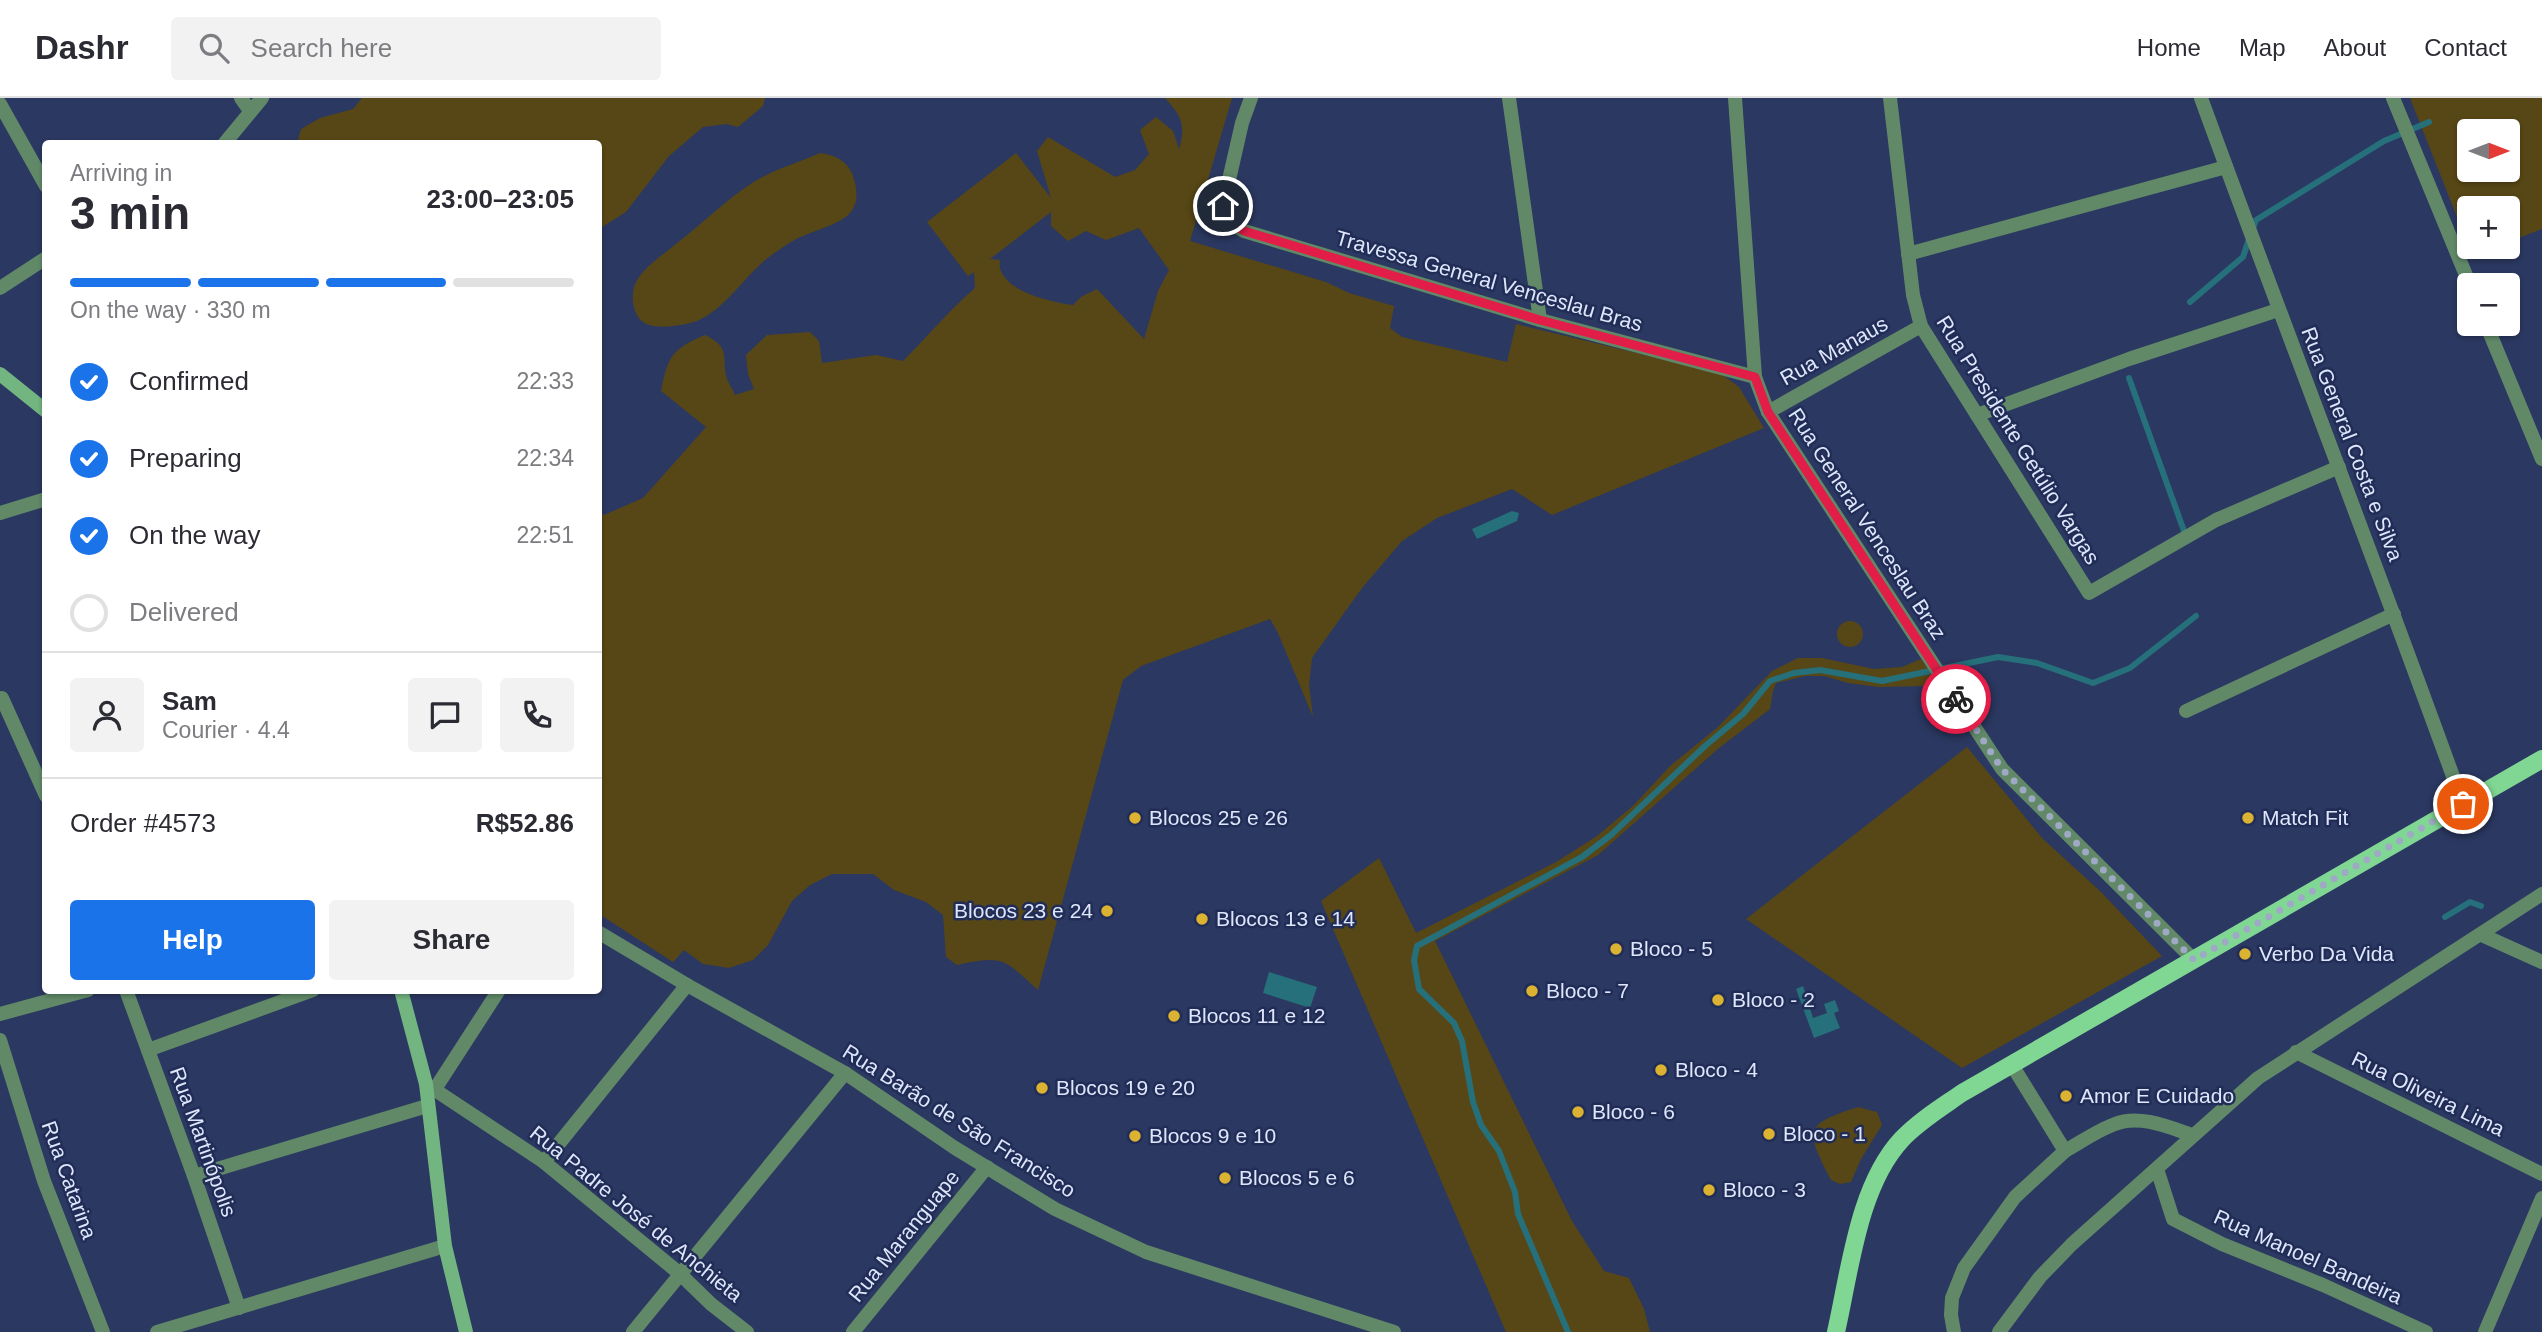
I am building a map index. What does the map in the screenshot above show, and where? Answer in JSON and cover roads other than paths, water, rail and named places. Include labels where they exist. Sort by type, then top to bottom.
[{"type":"main road","points":[[1836,1332],[1865,1205],[1886,1162],[1902,1139],[1935,1111],[2542,759]]},
{"type":"street","points":[[241,98],[250,111]]},
{"type":"street","points":[[227,140],[261,98]]},
{"type":"street","name":"Travessa General Venceslau Bras","points":[[1251,98],[1242,123],[1223,206],[1231,223],[1244,231],[1540,320],[1755,377]]},
{"type":"street","points":[[1509,98],[1540,320]]},
{"type":"street","name":"Rua General Venceslau Braz","points":[[1735,98],[1755,377],[1768,412],[2002,769],[2194,960]]},
{"type":"street","name":"Rua Presidente Getúlio Vargas","points":[[1889,98],[1913,295],[1921,326],[2089,593],[2216,520],[2339,467]]},
{"type":"street","name":"Rua General Costa e Silva","points":[[2202,98],[2244,219],[2463,804]]},
{"type":"street","points":[[2393,98],[2465,273]]},
{"type":"street","points":[[0,104],[42,179]]},
{"type":"street","points":[[1908,254],[2226,167]]},
{"type":"street","points":[[0,288],[42,261]]},
{"type":"street","points":[[1977,415],[2129,359],[2278,310]]},
{"type":"street","name":"Rua Manaus","points":[[1768,412],[1921,326]]},
{"type":"street","points":[[2491,336],[2542,459]]},
{"type":"street","points":[[0,374],[42,408]]},
{"type":"street","points":[[0,513],[42,500]]},
{"type":"street","points":[[2186,711],[2394,614]]},
{"type":"street","points":[[2,698],[40,772]]},
{"type":"street","points":[[1998,1332],[2040,1277],[2072,1244],[2258,1078],[2542,894]]},
{"type":"street","name":"Rua Barão de São Francisco","points":[[602,934],[845,1073],[955,1148],[1055,1209],[1146,1252],[1394,1332]]},
{"type":"street","points":[[2482,935],[2542,962]]},
{"type":"street","points":[[544,1162],[688,985]]},
{"type":"street","points":[[0,1014],[73,994]]},
{"type":"street","name":"Rua Martinópolis","points":[[127,994],[239,1308]]},
{"type":"street","points":[[148,1051],[302,994]]},
{"type":"street","points":[[402,994],[430,1087],[427,1106],[445,1246],[466,1332]]},
{"type":"street","points":[[430,1087],[496,994]]},
{"type":"street","name":"Rua Catarina","points":[[0,1040],[44,1181],[103,1332]]},
{"type":"street","name":"Rua Oliveira Lima","points":[[2296,1052],[2542,1174]]},
{"type":"street","points":[[2012,1065],[2065,1151]]},
{"type":"street","points":[[633,1332],[845,1073]]},
{"type":"street","name":"Rua Padre José de Anchieta","points":[[430,1087],[544,1162],[747,1332]]},
{"type":"street","points":[[194,1176],[427,1106]]},
{"type":"street","points":[[1954,1332],[1952,1298],[1965,1268],[2015,1197],[2065,1151],[2116,1123],[2129,1121],[2164,1125],[2192,1135]]},
{"type":"street","name":"Rua Maranguape","points":[[853,1332],[987,1167]]},
{"type":"street","name":"Rua Manoel Bandeira","points":[[2157,1169],[2174,1219],[2222,1244],[2323,1285],[2426,1332]]},
{"type":"street","points":[[2485,1332],[2542,1198]]},
{"type":"street","points":[[157,1332],[445,1246]]},
{"type":"waterway","points":[[2253,228],[2256,220],[2384,141],[2429,122]]},
{"type":"waterway","points":[[2190,302],[2243,257],[2249,239]]},
{"type":"waterway","points":[[2129,378],[2184,531]]},
{"type":"waterway","points":[[1568,1332],[1518,1214],[1515,1192],[1499,1151],[1481,1125],[1473,1102],[1462,1041],[1454,1023],[1419,989],[1414,960],[1417,946],[1582,857],[1611,835],[1743,714],[1770,681],[1794,673],[1820,670],[1882,681],[1998,657],[2037,663],[2093,683],[2130,668],[2196,616]]},
{"type":"waterway","points":[[2445,917],[2470,902],[2481,906]]},
{"type":"place","name":"Blocos 25 e 26","points":[[1135,818]]},
{"type":"place","name":"Match Fit","points":[[2248,818]]},
{"type":"place","name":"Blocos 23 e 24","points":[[1107,911]]},
{"type":"place","name":"Blocos 13 e 14","points":[[1202,919]]},
{"type":"place","name":"Bloco - 5","points":[[1616,949]]},
{"type":"place","name":"Verbo Da Vida","points":[[2245,954]]},
{"type":"place","name":"Bloco - 7","points":[[1532,991]]},
{"type":"place","name":"Bloco - 2","points":[[1718,1000]]},
{"type":"place","name":"Blocos 11 e 12","points":[[1174,1016]]},
{"type":"place","name":"Bloco - 4","points":[[1661,1070]]},
{"type":"place","name":"Blocos 19 e 20","points":[[1042,1088]]},
{"type":"place","name":"Amor E Cuidado","points":[[2066,1096]]},
{"type":"place","name":"Bloco - 6","points":[[1578,1112]]},
{"type":"place","name":"Bloco - 1","points":[[1769,1134]]},
{"type":"place","name":"Blocos 9 e 10","points":[[1135,1136]]},
{"type":"place","name":"Blocos 5 e 6","points":[[1225,1178]]},
{"type":"place","name":"Bloco - 3","points":[[1709,1190]]}]
